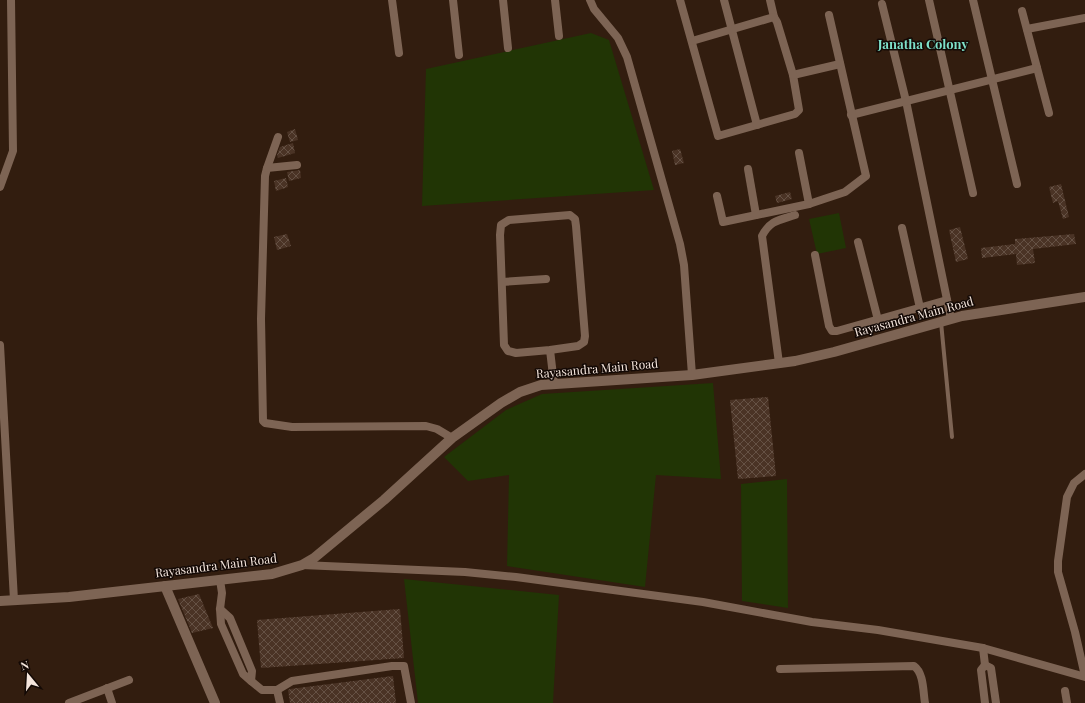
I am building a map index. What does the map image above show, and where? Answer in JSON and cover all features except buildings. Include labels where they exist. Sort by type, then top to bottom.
[{"type":"street","points":[[0,187],[13,151],[11,0]]},
{"type":"street","points":[[392,0],[399,53]]},
{"type":"street","points":[[453,0],[459,55]]},
{"type":"street","points":[[503,0],[508,48]]},
{"type":"street","points":[[555,0],[560,36]]},
{"type":"street","points":[[590,0],[594,9],[618,38],[627,57],[676,229],[684,265],[692,375]]},
{"type":"street","points":[[680,0],[718,136],[796,114],[799,110],[793,75],[770,0]]},
{"type":"street","points":[[724,0],[757,124]]},
{"type":"street","points":[[929,0],[973,193]]},
{"type":"street","points":[[973,0],[1017,184]]},
{"type":"street","points":[[882,4],[906,102],[947,300],[946,321]]},
{"type":"street","points":[[1022,11],[1050,113]]},
{"type":"street","points":[[717,196],[723,222],[808,204],[845,192],[866,176],[829,15]]},
{"type":"street","points":[[692,41],[774,17]]},
{"type":"street","points":[[1027,29],[1085,18]]},
{"type":"street","points":[[793,75],[840,64]]},
{"type":"street","points":[[851,115],[1037,68]]},
{"type":"street","points":[[278,137],[267,168],[264,187],[261,319],[263,421],[265,423],[292,427],[426,426],[438,429],[452,438]]},
{"type":"street","points":[[799,153],[808,204]]},
{"type":"street","points":[[267,168],[297,165]]},
{"type":"street","points":[[748,169],[756,215]]},
{"type":"street","points":[[570,215],[575,219],[585,336],[584,342],[578,346],[550,350],[516,353],[508,351],[504,345],[500,235],[501,225],[509,220],[570,215]]},
{"type":"street","points":[[779,364],[762,236],[768,225],[775,221],[796,215]]},
{"type":"street","points":[[902,228],[920,308]]},
{"type":"street","points":[[858,242],[878,320]]},
{"type":"street","points":[[815,255],[829,326],[832,331],[878,320],[947,300]]},
{"type":"street","points":[[502,282],[546,279]]},
{"type":"street","name":"Rayasandra Main Road","points":[[0,601],[69,597],[272,574],[302,565],[314,558],[384,500],[452,438],[501,403],[520,392],[541,385],[692,375],[779,364],[834,352],[962,316],[1085,297]]},
{"type":"street","points":[[0,345],[14,600]]},
{"type":"street","points":[[550,350],[554,384]]},
{"type":"street","points":[[302,565],[465,572],[516,577],[704,602],[812,622],[878,630],[984,648],[1085,677],[1075,632],[1058,572],[1058,561],[1067,497],[1074,483],[1085,474]]},
{"type":"street","points":[[220,580],[222,593],[220,609],[221,624],[243,674],[262,690],[277,690],[292,681],[392,666],[404,666],[411,703]]},
{"type":"street","points":[[165,586],[215,703]]},
{"type":"street","points":[[984,648],[985,665],[980,670],[986,703]]},
{"type":"street","points":[[985,665],[991,668],[996,703]]},
{"type":"street","points":[[780,669],[914,666],[918,668],[920,674],[925,703]]},
{"type":"street","points":[[69,703],[129,680]]},
{"type":"street","points":[[107,688],[112,703]]},
{"type":"street","points":[[277,690],[280,703]]},
{"type":"street","points":[[1065,691],[1067,703]]},
{"type":"lane","points":[[946,321],[952,437]]},
{"type":"green space","points":[[591,33],[609,40],[654,190],[422,206],[426,69]]},
{"type":"green space","points":[[839,213],[846,248],[817,254],[809,219]]},
{"type":"green space","points":[[713,383],[721,479],[656,475],[645,587],[507,566],[509,475],[468,481],[444,457],[506,410],[542,394]]},
{"type":"green space","points":[[787,479],[788,608],[742,601],[741,484]]},
{"type":"green space","points":[[404,579],[559,595],[553,703],[418,703]]},
{"type":"district","name":"Janatha Colony","points":[[923,44]]}]
